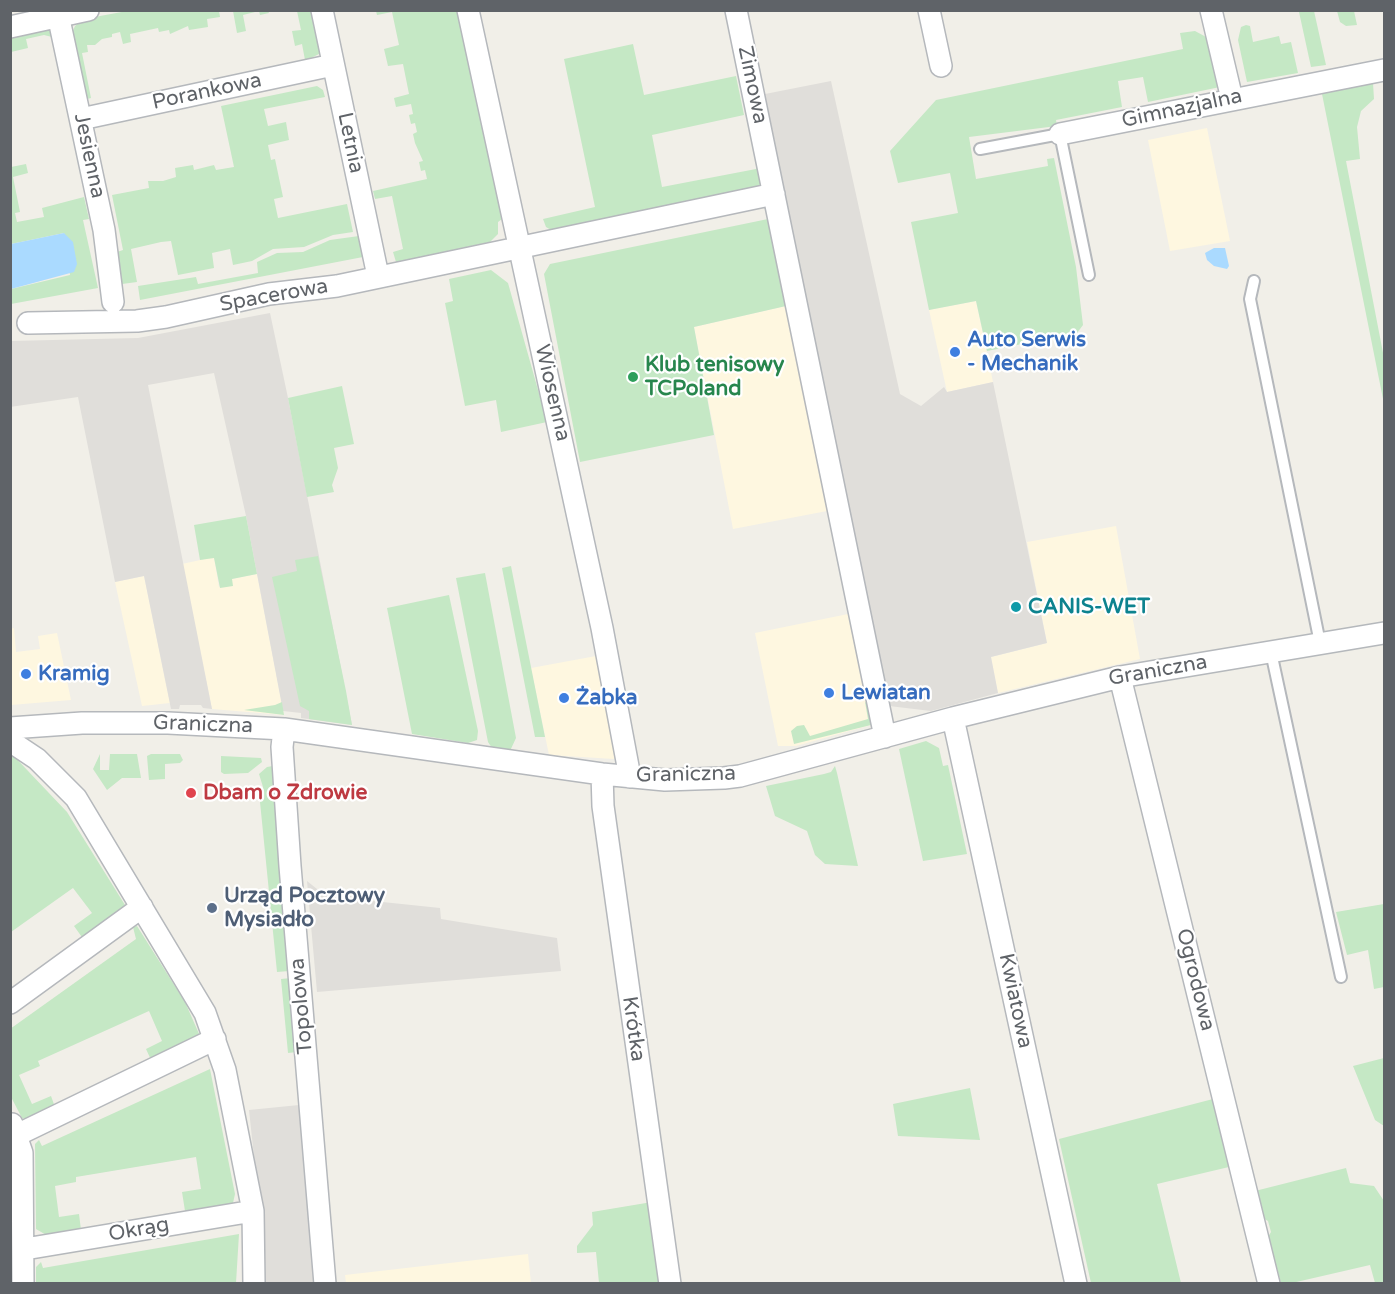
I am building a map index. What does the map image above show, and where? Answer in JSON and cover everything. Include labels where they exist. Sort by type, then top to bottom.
[{"type":"street","points":[[10,27],[58,14],[88,10]]},
{"type":"street","name":"Letnia","points":[[322,10],[378,276]]},
{"type":"street","name":"Wiosenna","points":[[468,10],[567,463],[630,777]]},
{"type":"street","name":"Zimowa","points":[[736,10],[885,737]]},
{"type":"street","points":[[929,10],[941,66]]},
{"type":"street","points":[[1211,10],[1232,99]]},
{"type":"street","name":"Jesienna","points":[[58,14],[110,261],[113,302]]},
{"type":"street","name":"Porankowa","points":[[81,119],[333,65]]},
{"type":"street","name":"Gimnazjalna","points":[[1060,134],[1384,70]]},
{"type":"street","name":"Spacerowa","points":[[28,323],[137,321],[269,294],[337,286],[774,194]]},
{"type":"street","name":"Graniczna","points":[[10,728],[168,723],[284,729],[602,774],[684,780],[740,776],[953,718],[1120,677],[1384,633]]},
{"type":"street","name":"Ogrodowa","points":[[1120,677],[1269,1284]]},
{"type":"street","name":"Kwiatowa","points":[[953,718],[1076,1284]]},
{"type":"street","points":[[37,759],[39,726]]},
{"type":"street","name":"Topolowa","points":[[284,729],[282,747],[290,866],[325,1284]]},
{"type":"street","points":[[10,741],[37,759],[76,798],[195,993],[215,1039],[225,1070],[252,1211],[254,1284]]},
{"type":"street","name":"Krótka","points":[[602,774],[603,806],[670,1284]]},
{"type":"street","points":[[10,1003],[142,906]]},
{"type":"street","points":[[23,1284],[25,1249],[22,1153],[14,1129],[215,1039]]},
{"type":"street","name":"Okrąg","points":[[25,1249],[252,1211]]},
{"type":"lane","name":"Gimnazjalna","points":[[980,149],[1060,134]]},
{"type":"lane","points":[[1060,134],[1089,275]]},
{"type":"lane","points":[[1254,281],[1250,299],[1320,643]]},
{"type":"lane","points":[[1271,652],[1341,977]]},
{"type":"shaded area","points":[[831,81],[900,394],[921,406],[944,387],[947,392],[993,382],[1047,643],[991,657],[998,693],[931,711],[889,706],[765,94]]},
{"type":"shaded area","points":[[1207,128],[1230,241],[1170,251],[1148,140]]},
{"type":"shaded area","name":"Auto Serwis - Mechanik","points":[[976,301],[993,382],[947,392],[929,310]]},
{"type":"shaded area","points":[[786,306],[827,511],[733,529],[694,327]]},
{"type":"shaded area","points":[[270,313],[352,725],[301,718],[301,713],[283,711],[246,516],[214,373],[148,385],[212,709],[203,708],[201,705],[180,705],[179,709],[171,709],[144,576],[115,582],[78,397],[10,407],[10,341],[138,338]]},
{"type":"shaded area","points":[[1116,526],[1140,659],[998,693],[991,657],[1047,643],[1027,542]]},
{"type":"shaded area","points":[[214,557],[219,587],[232,579],[257,574],[284,715],[212,709],[182,564]]},
{"type":"shaded area","points":[[144,576],[170,703],[142,706],[115,582]]},
{"type":"shaded area","points":[[848,614],[867,703],[870,705],[871,725],[796,746],[778,746],[755,633]]},
{"type":"shaded area","points":[[14,628],[16,652],[40,649],[38,636],[57,633],[71,700],[11,705],[10,629]]},
{"type":"shaded area","points":[[596,656],[613,739],[614,759],[549,755],[531,668]]},
{"type":"shaded area","points":[[307,881],[317,889],[373,901],[440,908],[441,919],[557,938],[561,971],[317,992]]},
{"type":"shaded area","points":[[299,1105],[316,1283],[262,1283],[258,1194],[249,1110]]},
{"type":"shaded area","points":[[528,1254],[531,1283],[346,1283],[345,1275]]},
{"type":"green space","points":[[127,11],[219,11],[220,17],[207,19],[208,27],[189,30],[188,26],[170,34],[169,30],[159,32],[158,28],[130,34],[131,42],[123,44],[120,32],[102,39],[95,45],[87,45],[88,52],[82,53],[91,98],[87,99],[84,95],[72,33],[75,26],[84,19]]},
{"type":"green space","points":[[233,11],[259,11],[243,15],[246,31],[237,33]]},
{"type":"green space","points":[[259,11],[268,11],[269,13],[260,15]]},
{"type":"green space","points":[[297,11],[313,11],[321,53],[305,60],[302,44],[295,46],[292,31],[301,30]]},
{"type":"green space","points":[[376,11],[459,11],[502,219],[498,222],[498,234],[490,242],[396,262],[393,252],[403,249],[392,196],[375,199],[373,191],[427,179],[425,170],[421,171],[419,162],[423,161],[413,134],[417,132],[415,123],[411,124],[409,115],[413,114],[411,104],[396,107],[394,98],[409,94],[403,64],[388,66],[384,49],[399,45],[392,12],[377,15]]},
{"type":"green space","points":[[1314,11],[1326,65],[1311,67],[1299,12]]},
{"type":"green space","points":[[1337,11],[1354,11],[1357,25],[1346,26],[1340,22]]},
{"type":"green space","points":[[1250,26],[1253,42],[1279,36],[1281,44],[1291,42],[1298,73],[1247,82],[1238,40],[1241,27]]},
{"type":"green space","points":[[48,28],[56,38],[44,35],[26,39],[28,48],[11,52],[10,35]]},
{"type":"green space","points":[[1195,31],[1208,38],[1220,87],[1148,102],[1143,77],[1118,81],[1122,107],[1056,120],[1057,126],[969,137],[976,179],[1048,166],[1047,159],[1054,158],[1076,267],[1083,325],[1077,333],[987,351],[976,301],[929,310],[911,222],[958,213],[950,173],[898,183],[890,151],[936,100],[1183,49],[1180,33]]},
{"type":"green space","points":[[633,44],[644,95],[736,76],[744,115],[652,135],[662,187],[756,169],[760,161],[764,181],[761,188],[551,230],[546,227],[543,219],[595,207],[564,59]]},
{"type":"green space","points":[[1373,83],[1374,99],[1361,111],[1357,127],[1360,159],[1346,161],[1384,358],[1384,404],[1322,94]]},
{"type":"green space","points":[[317,86],[323,90],[325,97],[264,109],[268,126],[286,122],[289,140],[268,145],[271,160],[275,159],[283,197],[274,199],[278,218],[347,204],[353,232],[333,235],[304,247],[273,249],[252,261],[233,265],[230,249],[212,253],[214,268],[178,275],[171,241],[161,242],[131,249],[137,282],[122,284],[117,252],[123,250],[112,195],[149,188],[148,181],[163,181],[176,177],[175,168],[193,165],[194,170],[214,165],[216,170],[234,167],[221,106]]},
{"type":"green space","points":[[26,164],[28,173],[13,177],[20,212],[15,213],[17,222],[44,217],[42,208],[84,197],[89,219],[83,220],[98,288],[11,304],[11,289],[70,275],[64,233],[11,244],[10,165],[11,167]]},
{"type":"green space","name":"Klub tenisowy TCPoland","points":[[768,219],[786,306],[694,327],[714,435],[580,462],[544,274],[550,264]]},
{"type":"green space","points":[[359,236],[363,257],[140,300],[138,286],[196,277],[198,284],[258,273],[257,262],[277,253],[303,252],[330,240]]},
{"type":"green space","points":[[491,270],[508,283],[547,422],[501,432],[496,400],[465,406],[445,303],[453,301],[449,279]]},
{"type":"green space","points":[[342,386],[354,444],[334,448],[338,468],[332,485],[334,492],[307,497],[288,398]]},
{"type":"green space","points":[[246,516],[257,574],[232,579],[233,586],[220,588],[214,558],[200,560],[194,525]]},
{"type":"green space","points":[[318,556],[352,725],[309,719],[309,711],[300,706],[272,577],[297,571],[295,560]]},
{"type":"green space","points":[[511,566],[545,737],[535,737],[502,568]]},
{"type":"green space","points":[[485,573],[516,738],[510,751],[492,748],[488,742],[456,578]]},
{"type":"green space","points":[[449,595],[478,731],[477,740],[468,743],[412,734],[387,608]]},
{"type":"green space","points":[[282,702],[284,715],[244,710],[275,705]]},
{"type":"green space","points":[[865,702],[870,705],[871,725],[794,744],[791,731],[797,726],[804,725],[810,736],[868,719]]},
{"type":"green space","points":[[926,741],[939,748],[943,766],[948,765],[967,854],[923,861],[899,749]]},
{"type":"green space","points":[[10,752],[67,812],[125,905],[125,909],[84,940],[74,926],[92,913],[73,888],[11,932]]},
{"type":"green space","points":[[100,754],[100,770],[109,770],[110,754],[137,754],[141,778],[122,778],[107,790],[93,769]]},
{"type":"green space","points":[[180,754],[183,760],[180,763],[165,764],[165,779],[149,780],[147,756]]},
{"type":"green space","points":[[221,756],[261,758],[262,762],[248,773],[224,774],[221,772]]},
{"type":"green space","points":[[273,766],[289,971],[277,972],[260,802],[264,798],[263,787],[259,774],[267,767]]},
{"type":"green space","points":[[835,766],[858,866],[825,864],[815,855],[807,831],[775,816],[766,786],[831,772]]},
{"type":"green space","points":[[1384,904],[1384,987],[1374,989],[1368,950],[1347,955],[1336,912]]},
{"type":"green space","points":[[137,926],[185,1002],[200,1036],[152,1062],[146,1049],[162,1041],[149,1011],[38,1061],[40,1066],[19,1075],[32,1104],[51,1096],[55,1107],[25,1119],[22,1118],[11,1097],[10,1029],[136,939],[133,927]]},
{"type":"green space","points":[[291,978],[297,1052],[288,1053],[281,979]]},
{"type":"green space","points":[[1384,1058],[1384,1126],[1375,1120],[1353,1066]]},
{"type":"green space","points":[[210,1069],[235,1194],[233,1203],[185,1211],[182,1192],[201,1189],[196,1157],[76,1177],[76,1182],[55,1186],[59,1217],[79,1214],[81,1230],[48,1236],[36,1229],[35,1144],[39,1140],[42,1146]]},
{"type":"green space","points":[[970,1088],[980,1140],[898,1136],[893,1104]]},
{"type":"green space","points":[[1213,1099],[1229,1167],[1157,1184],[1181,1283],[1091,1283],[1059,1139]]},
{"type":"green space","points":[[1346,1168],[1350,1183],[1374,1186],[1384,1201],[1384,1283],[1375,1283],[1370,1265],[1292,1283],[1281,1283],[1268,1237],[1271,1232],[1268,1221],[1263,1218],[1255,1191]]},
{"type":"green space","points":[[652,1202],[663,1283],[599,1283],[596,1252],[577,1253],[577,1246],[593,1225],[592,1212]]},
{"type":"green space","points":[[239,1234],[236,1283],[36,1283],[36,1267],[41,1262],[43,1268]]},
{"type":"water","points":[[64,233],[73,242],[77,264],[74,272],[11,289],[11,244]]},
{"type":"water","points":[[1214,248],[1225,248],[1229,266],[1227,269],[1214,266],[1207,260],[1205,253]]},
{"type":"place","name":"Auto Serwis - Mechanik","points":[[955,352]]},
{"type":"place","name":"Klub tenisowy TCPoland","points":[[633,377]]},
{"type":"place","name":"CANIS-WET","points":[[1016,607]]},
{"type":"place","name":"Kramig","points":[[26,674]]},
{"type":"place","name":"Lewiatan","points":[[829,693]]},
{"type":"place","name":"Żabka","points":[[564,698]]},
{"type":"place","name":"Dbam o Zdrowie","points":[[191,793]]},
{"type":"place","name":"Urząd Pocztowy Mysiadło","points":[[212,908]]}]
